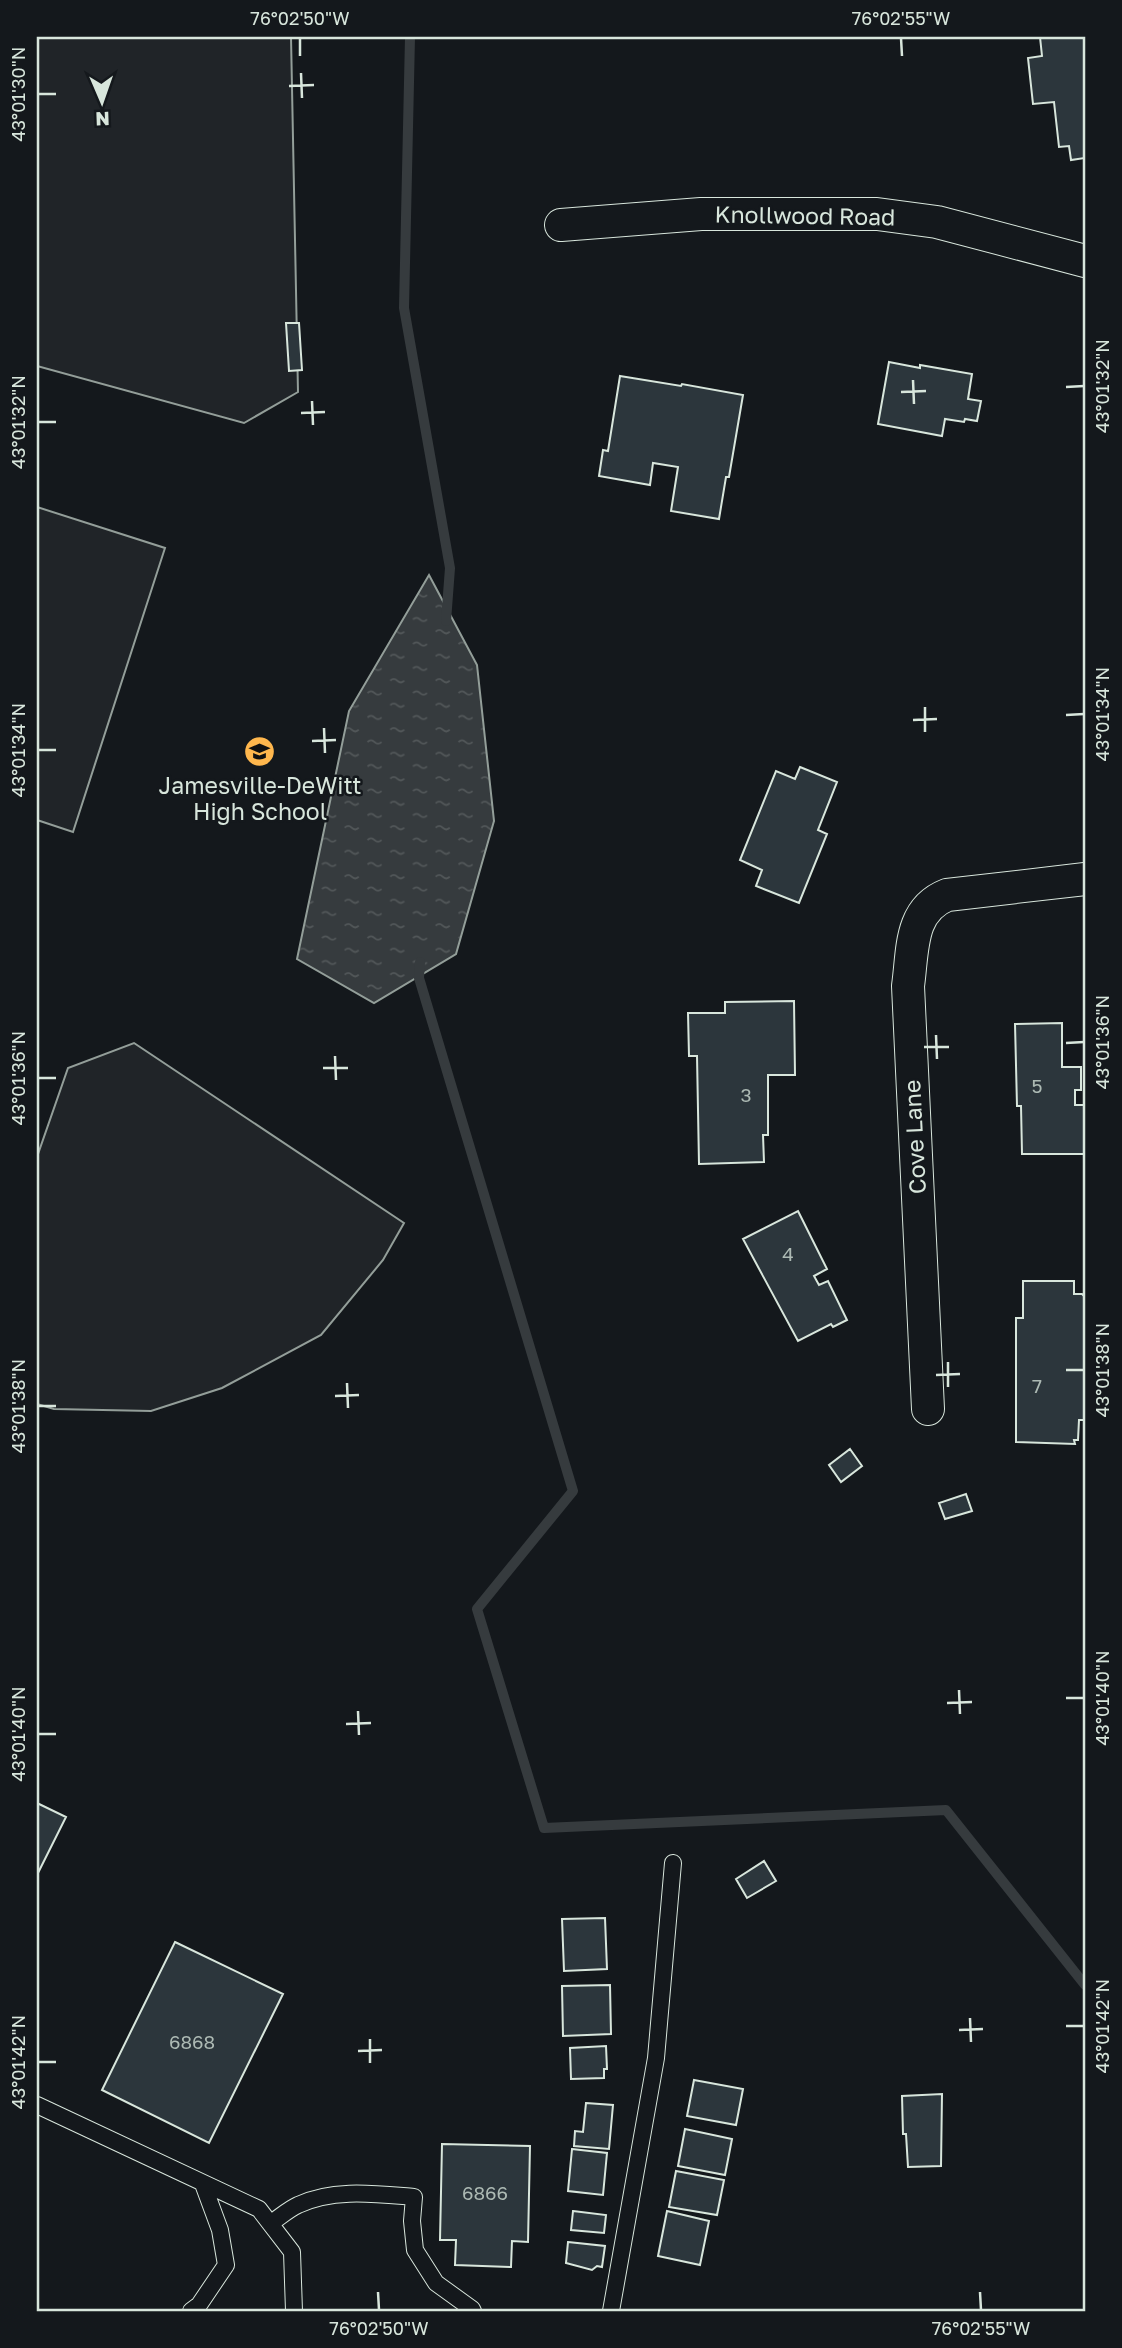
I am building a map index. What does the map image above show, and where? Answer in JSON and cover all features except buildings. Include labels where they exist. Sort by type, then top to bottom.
[{"type":"street","name":"Knollwood Road","points":[[561,225],[701,214],[877,214],[937,222],[1085,261]]},
{"type":"street","name":"Cove Lane","points":[[928,1409],[908,986],[916,923],[933,900],[947,895],[1085,879]]},
{"type":"lane","points":[[611,2311],[656,2058],[673,1863]]},
{"type":"lane","points":[[37,2105],[259,2209],[292,2252],[294,2311]]},
{"type":"lane","points":[[191,2311],[200,2305],[226,2264],[220,2230],[203,2185]]},
{"type":"lane","points":[[271,2223],[298,2205],[326,2197],[367,2194],[414,2197],[412,2221],[415,2250],[436,2283],[472,2311]]},
{"type":"shaded area","points":[[37,37],[291,37],[298,392],[244,423],[37,366]]},
{"type":"shaded area","points":[[37,507],[165,548],[73,832],[37,820]]},
{"type":"shaded area","points":[[134,1043],[404,1223],[383,1260],[321,1335],[222,1388],[151,1411],[54,1409],[37,1404],[37,1157],[68,1068]]},
{"type":"water","points":[[429,575],[477,665],[494,821],[456,954],[374,1003],[297,959],[349,711]]},
{"type":"waterway","points":[[410,37],[404,308],[450,568],[446,621]]},
{"type":"waterway","points":[[420,962],[419,978],[573,1491],[477,1609],[544,1828],[946,1810],[1085,1985]]},
{"type":"place","name":"Jamesville-DeWitt High School","points":[[260,752]]}]
